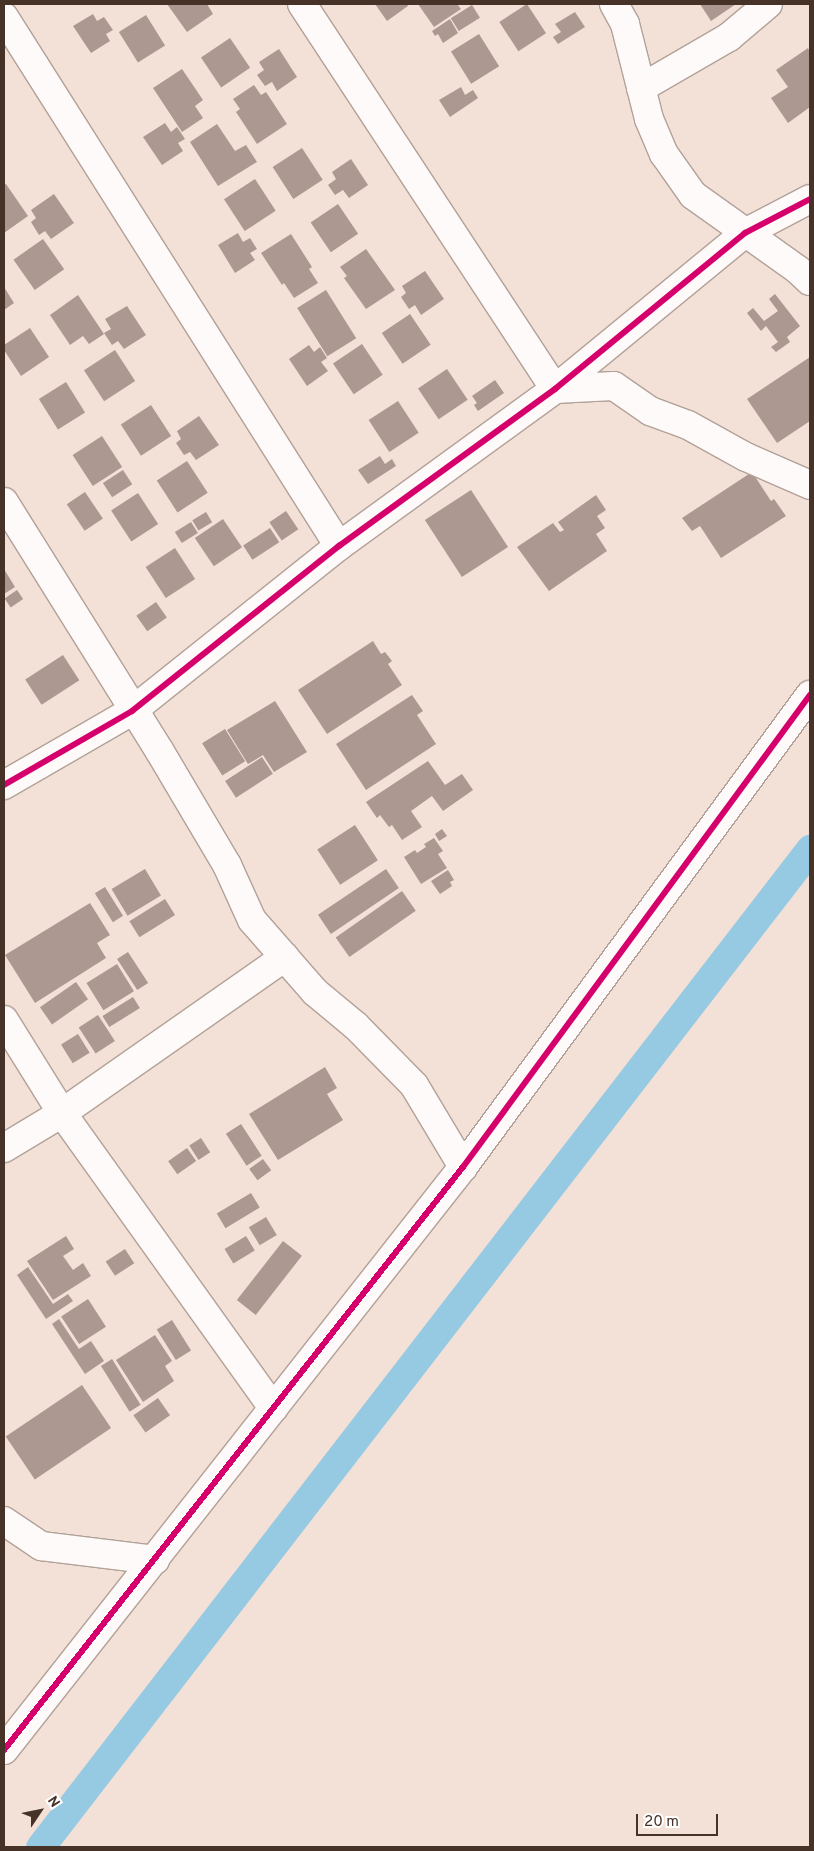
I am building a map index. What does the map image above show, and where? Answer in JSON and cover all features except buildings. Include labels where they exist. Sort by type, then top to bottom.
[{"type":"street","points":[[302,4],[555,389]]},
{"type":"street","points":[[614,4],[625,24],[649,119],[664,154],[693,195],[798,270],[810,281]]},
{"type":"street","points":[[641,88],[729,37],[768,4]]},
{"type":"street","points":[[4,17],[339,546]]},
{"type":"street","points":[[4,786],[132,711],[339,546],[555,389],[745,233],[810,199]]},
{"type":"street","points":[[555,389],[614,386],[650,411],[688,425],[746,457],[810,485]]},
{"type":"street","points":[[4,502],[132,711],[159,750],[227,865],[252,920],[315,992],[356,1026],[414,1085],[463,1167]]},
{"type":"street","points":[[4,1750],[463,1167],[810,695]]},
{"type":"street","points":[[4,1148],[62,1112],[285,957]]},
{"type":"street","points":[[4,1020],[62,1112],[273,1408]]},
{"type":"street","points":[[4,1521],[41,1546],[155,1560]]},
{"type":"waterway","points":[[40,1847],[810,849]]},
{"type":"cycle path","points":[[4,785],[132,711],[339,546],[555,389],[745,233],[810,199]]},
{"type":"cycle path","points":[[4,1750],[463,1167],[810,695]]}]
